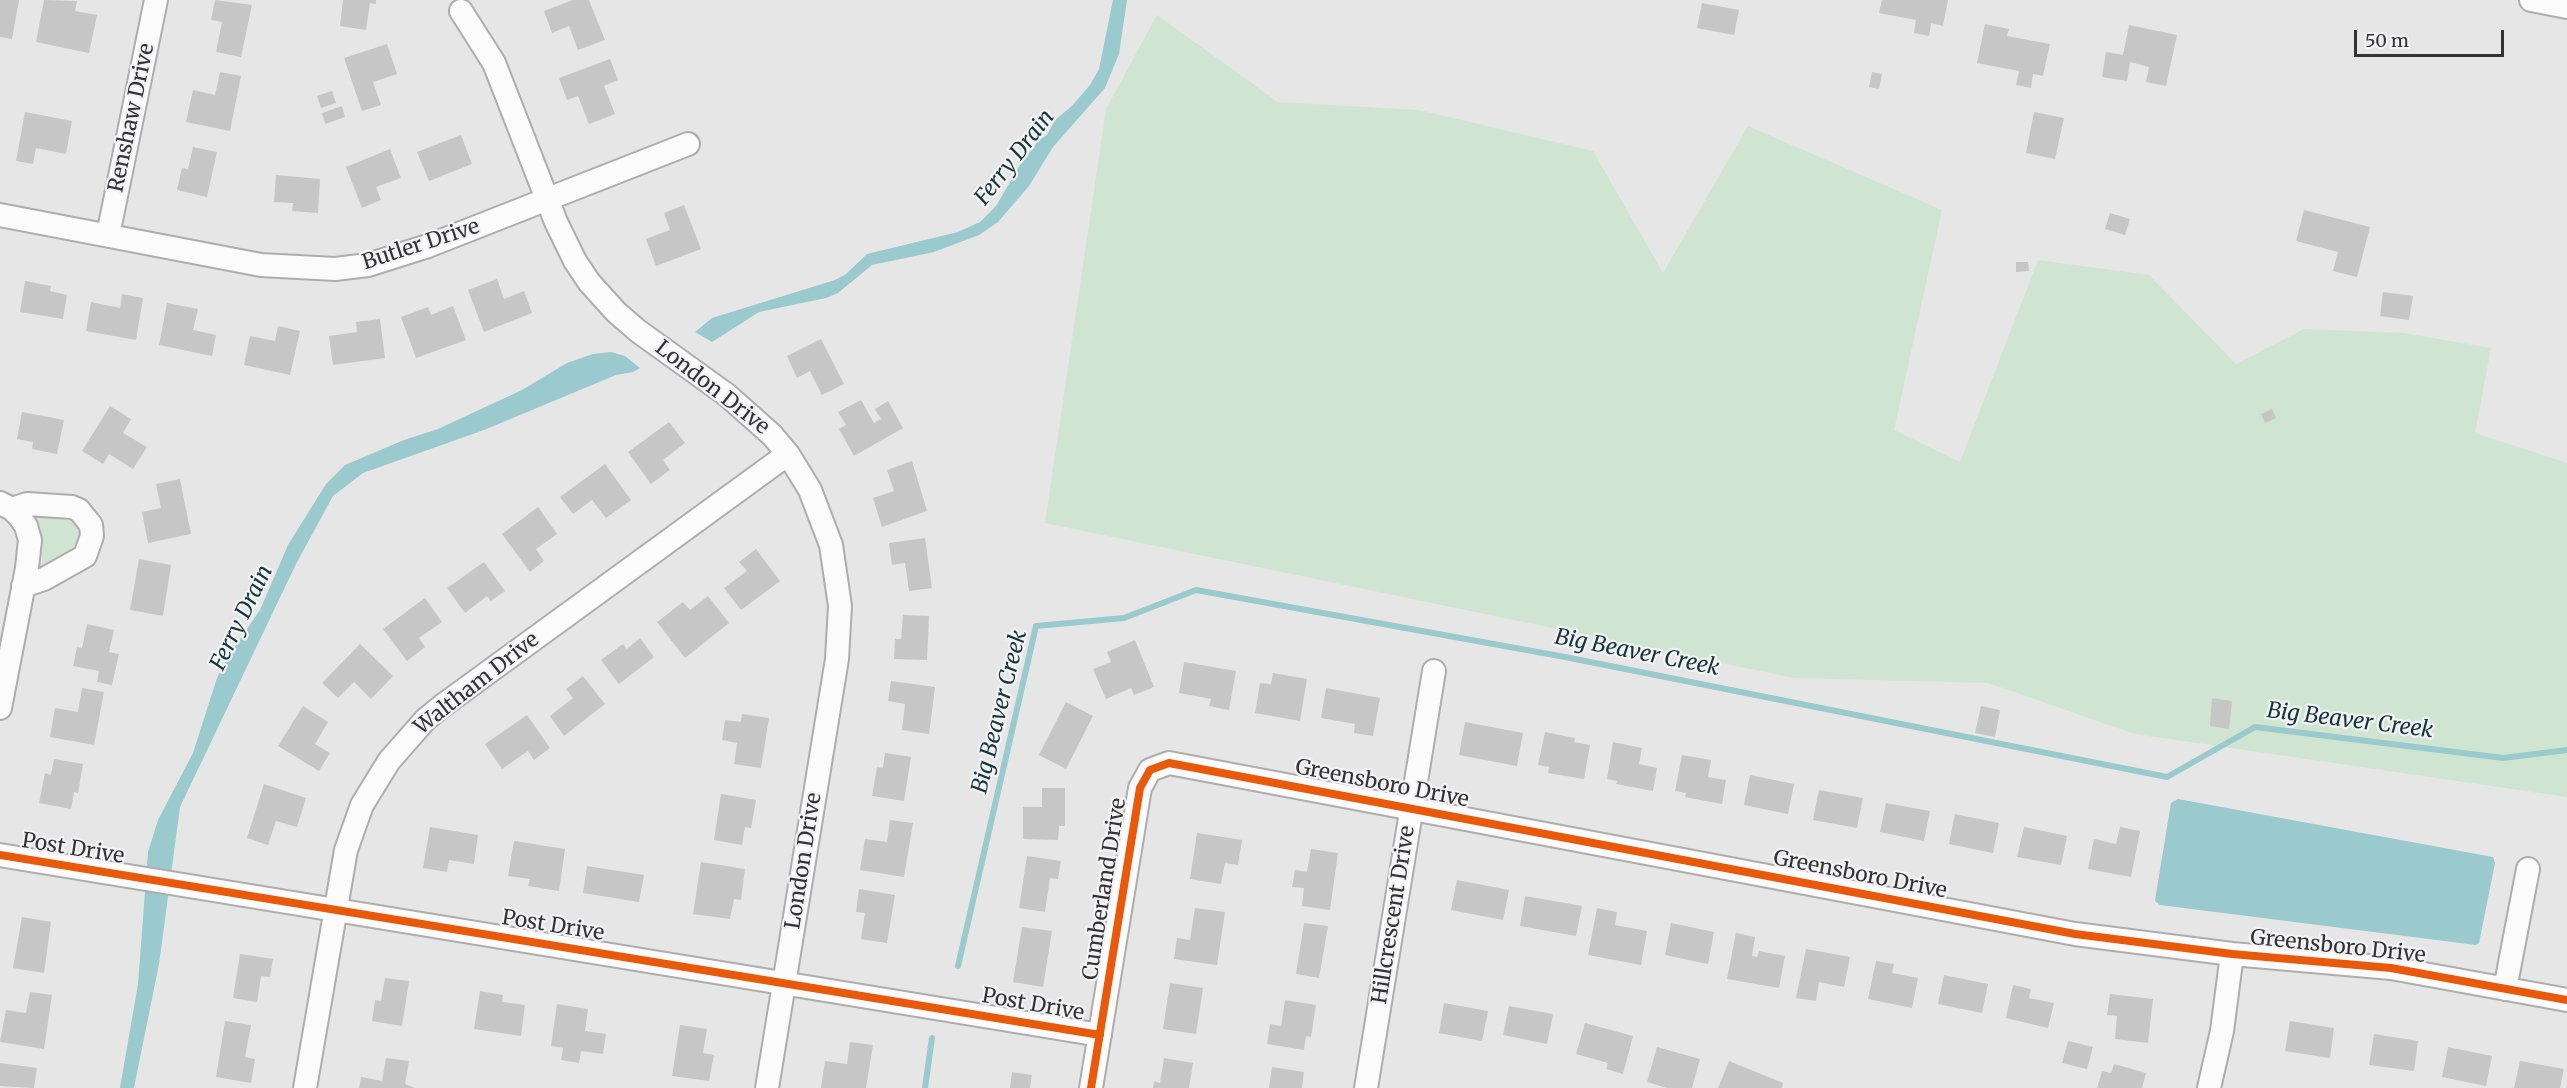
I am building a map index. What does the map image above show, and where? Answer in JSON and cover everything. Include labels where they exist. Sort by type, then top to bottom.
[{"type":"street","name":"Renshaw Drive","points":[[108,235],[156,0]]},
{"type":"street","points":[[2531,0],[2567,7]]},
{"type":"street","name":"London Drive","points":[[461,10],[494,63],[548,200],[575,261],[602,298],[638,331],[751,415],[788,454],[810,490],[825,524],[836,566],[840,622],[837,659],[766,1088]]},
{"type":"street","name":"Butler Drive","points":[[0,214],[261,265],[335,269],[394,258],[688,144]]},
{"type":"street","name":"Waltham Drive","points":[[305,1088],[334,909],[346,850],[362,805],[389,761],[425,720],[788,454]]},
{"type":"street","points":[[6,506],[27,504],[72,507],[79,510],[91,525],[90,547],[85,556],[44,579],[23,586]]},
{"type":"street","points":[[0,708],[30,540],[26,526],[6,506]]},
{"type":"street","name":"Hillcrescent Drive","points":[[1369,1088],[1410,808],[1434,671]]},
{"type":"street","name":"Greensboro Drive","points":[[1150,770],[1160,765],[1178,763],[2076,934],[2232,954],[2361,964],[2567,1000]]},
{"type":"street","name":"Cumberland Drive","points":[[1091,1088],[1140,788],[1150,770]]},
{"type":"street","name":"Post Drive","points":[[0,855],[1100,1035]]},
{"type":"street","points":[[2505,988],[2528,868]]},
{"type":"street","points":[[2209,1088],[2222,1031],[2232,954]]},
{"type":"green space","points":[[1157,15],[1278,102],[1419,110],[1593,151],[1663,273],[1748,126],[1942,210],[1894,430],[1960,462],[2038,260],[2149,275],[2236,364],[2304,329],[2404,333],[2491,348],[2475,433],[2567,463],[2567,797],[2135,734],[1988,683],[1794,678],[1045,523],[1106,109]]},
{"type":"green space","points":[[66,514],[80,524],[83,537],[78,549],[42,570],[42,537],[37,517]]},
{"type":"water","name":"Ferry Drain","points":[[1113,0],[1127,0],[1119,54],[1105,88],[1053,147],[1029,186],[998,222],[979,235],[934,252],[872,265],[838,293],[826,298],[759,312],[712,342],[695,332],[712,318],[835,280],[846,274],[867,254],[958,232],[980,222],[996,206],[1020,165],[1039,140],[1047,135],[1055,120],[1072,106],[1090,85],[1099,69]]},
{"type":"water","name":"Ferry Drain","points":[[611,352],[625,356],[640,368],[633,372],[616,375],[484,430],[363,473],[333,496],[296,564],[180,807],[159,964],[134,1088],[120,1088],[138,984],[148,852],[158,820],[193,753],[217,678],[227,658],[260,610],[288,545],[326,484],[345,465],[404,440],[438,429],[522,390],[567,363],[593,354]]},
{"type":"water","points":[[2178,799],[2493,857],[2495,863],[2479,943],[2476,945],[2160,905],[2155,901],[2171,803]]},
{"type":"building","points":[[0,0],[19,0],[12,39],[0,37]]},
{"type":"building","points":[[44,0],[77,1],[75,11],[97,15],[89,53],[36,42]]},
{"type":"building","points":[[215,0],[252,5],[241,57],[216,52],[222,22],[211,20]]},
{"type":"building","points":[[343,0],[376,0],[376,4],[370,3],[366,30],[340,26]]},
{"type":"building","points":[[573,0],[589,0],[605,40],[578,50],[569,26],[552,33],[544,11]]},
{"type":"building","points":[[1882,0],[1948,0],[1943,26],[1931,23],[1929,36],[1914,33],[1916,20],[1879,13]]},
{"type":"building","points":[[1702,3],[1739,10],[1734,35],[1697,28]]},
{"type":"building","points":[[1985,24],[2009,29],[2007,36],[2050,44],[2043,76],[2033,74],[2031,88],[2016,85],[2019,71],[1977,63]]},
{"type":"building","points":[[2129,25],[2177,35],[2166,86],[2146,82],[2149,67],[2130,62],[2127,81],[2102,77],[2106,52],[2123,55]]},
{"type":"building","points":[[387,44],[397,74],[373,82],[381,105],[362,111],[344,58]]},
{"type":"building","points":[[610,59],[618,80],[604,86],[615,114],[589,124],[578,96],[567,100],[559,78]]},
{"type":"building","points":[[220,72],[241,76],[230,131],[186,122],[193,90],[215,95]]},
{"type":"building","points":[[1872,72],[1882,74],[1879,89],[1869,87]]},
{"type":"building","points":[[332,91],[336,103],[321,108],[317,96]]},
{"type":"building","points":[[342,106],[345,117],[325,124],[322,113]]},
{"type":"building","points":[[25,112],[72,121],[66,154],[36,148],[33,164],[16,161]]},
{"type":"building","points":[[2034,112],[2064,118],[2055,159],[2026,153]]},
{"type":"building","points":[[461,135],[472,164],[429,181],[417,152]]},
{"type":"building","points":[[193,147],[217,152],[207,197],[177,190],[182,168],[188,169]]},
{"type":"building","points":[[390,149],[401,178],[376,187],[381,200],[362,208],[346,167]]},
{"type":"building","points":[[276,175],[320,179],[318,213],[292,211],[293,203],[274,202]]},
{"type":"building","points":[[684,205],[701,249],[656,266],[646,239],[670,230],[664,213]]},
{"type":"building","points":[[2304,210],[2370,227],[2357,277],[2333,271],[2338,252],[2296,241]]},
{"type":"building","points":[[2110,213],[2130,219],[2125,235],[2105,229]]},
{"type":"building","points":[[2016,262],[2028,262],[2029,271],[2016,272]]},
{"type":"building","points":[[497,279],[504,299],[524,291],[532,313],[484,332],[468,290]]},
{"type":"building","points":[[25,281],[51,286],[50,291],[67,295],[63,319],[20,312]]},
{"type":"building","points":[[2383,292],[2413,296],[2409,320],[2380,316]]},
{"type":"building","points":[[122,294],[143,298],[136,340],[86,331],[91,302],[120,308]]},
{"type":"building","points":[[167,303],[198,309],[193,330],[216,335],[212,356],[159,345]]},
{"type":"building","points":[[453,306],[466,340],[416,358],[401,317],[428,307],[431,315]]},
{"type":"building","points":[[380,319],[385,358],[333,365],[329,336],[357,332],[356,322]]},
{"type":"building","points":[[278,326],[300,331],[290,375],[244,365],[250,336],[275,341]]},
{"type":"building","points":[[821,339],[844,384],[822,395],[810,371],[797,378],[787,356]]},
{"type":"building","points":[[861,400],[874,423],[881,419],[875,409],[888,401],[903,428],[854,456],[839,429],[846,425],[838,412]]},
{"type":"building","points":[[110,406],[131,419],[123,433],[147,447],[133,469],[109,454],[103,464],[82,451]]},
{"type":"building","points":[[2272,409],[2276,418],[2265,423],[2261,414]]},
{"type":"building","points":[[22,412],[64,420],[57,454],[32,449],[33,442],[17,439]]},
{"type":"building","points":[[669,422],[685,443],[663,460],[670,470],[651,484],[628,452]]},
{"type":"building","points":[[912,461],[927,511],[882,527],[873,498],[894,491],[887,470]]},
{"type":"building","points":[[605,464],[631,500],[606,518],[592,500],[573,514],[560,497]]},
{"type":"building","points":[[180,479],[191,534],[148,543],[142,512],[161,508],[156,484]]},
{"type":"building","points":[[538,507],[557,534],[536,549],[544,561],[530,572],[502,534]]},
{"type":"building","points":[[925,538],[932,588],[909,591],[905,563],[892,565],[889,543]]},
{"type":"building","points":[[756,549],[780,581],[741,610],[724,588],[747,571],[739,562]]},
{"type":"building","points":[[139,559],[171,565],[163,616],[130,610]]},
{"type":"building","points":[[484,562],[505,591],[491,601],[487,596],[465,613],[447,588]]},
{"type":"building","points":[[708,596],[729,623],[685,658],[657,622],[683,602],[690,610]]},
{"type":"building","points":[[425,598],[442,622],[419,638],[425,647],[407,661],[383,629]]},
{"type":"building","points":[[903,615],[929,616],[927,660],[894,659],[895,639],[901,639]]},
{"type":"building","points":[[87,624],[114,630],[109,652],[119,654],[112,685],[97,682],[99,671],[73,666],[77,647],[82,648]]},
{"type":"building","points":[[640,638],[654,657],[619,684],[601,660],[623,644],[627,649]]},
{"type":"building","points":[[1135,640],[1154,687],[1134,695],[1131,688],[1106,699],[1093,669],[1111,662],[1107,652]]},
{"type":"building","points":[[360,644],[393,676],[371,699],[354,682],[338,698],[322,683]]},
{"type":"building","points":[[1184,662],[1236,671],[1229,710],[1209,706],[1211,699],[1179,693]]},
{"type":"building","points":[[1273,673],[1307,679],[1300,721],[1255,713],[1260,683],[1271,684]]},
{"type":"building","points":[[583,676],[605,704],[564,736],[550,716],[573,698],[566,689]]},
{"type":"building","points":[[891,681],[935,687],[929,734],[902,730],[905,704],[888,701]]},
{"type":"building","points":[[82,688],[104,692],[94,745],[50,737],[55,708],[78,712]]},
{"type":"building","points":[[1326,688],[1380,698],[1373,736],[1354,733],[1355,724],[1321,718]]},
{"type":"building","points":[[2212,698],[2232,701],[2229,729],[2210,726]]},
{"type":"building","points":[[1066,702],[1093,716],[1066,769],[1039,755]]},
{"type":"building","points":[[303,706],[328,722],[315,744],[330,753],[319,771],[278,746]]},
{"type":"building","points":[[1981,706],[2000,710],[1995,737],[1975,733]]},
{"type":"building","points":[[742,714],[769,718],[761,768],[734,764],[737,743],[722,740],[725,720],[741,722]]},
{"type":"building","points":[[527,715],[550,748],[534,760],[528,751],[502,769],[485,744]]},
{"type":"building","points":[[1465,722],[1523,733],[1517,766],[1459,755]]},
{"type":"building","points":[[1545,732],[1575,738],[1574,742],[1590,745],[1584,779],[1548,773],[1549,767],[1538,765]]},
{"type":"building","points":[[1613,742],[1642,748],[1639,764],[1657,768],[1653,791],[1616,784],[1617,781],[1607,779]]},
{"type":"building","points":[[885,753],[911,757],[904,801],[872,796],[877,767],[883,768]]},
{"type":"building","points":[[1682,755],[1711,760],[1708,777],[1726,780],[1722,804],[1685,797],[1686,793],[1675,791]]},
{"type":"building","points":[[54,759],[83,764],[78,793],[74,792],[71,809],[39,803],[45,773],[51,775]]},
{"type":"building","points":[[1750,775],[1794,784],[1788,814],[1744,805]]},
{"type":"building","points":[[264,784],[306,798],[297,827],[276,821],[268,845],[247,838]]},
{"type":"building","points":[[1042,788],[1065,788],[1065,826],[1059,826],[1058,840],[1023,839],[1023,807],[1042,807]]},
{"type":"building","points":[[1819,790],[1863,798],[1857,828],[1813,820]]},
{"type":"building","points":[[721,794],[756,800],[751,828],[745,827],[742,845],[714,840]]},
{"type":"building","points":[[1886,803],[1930,811],[1924,841],[1880,832]]},
{"type":"building","points":[[1955,814],[1999,823],[1993,853],[1949,844]]},
{"type":"building","points":[[890,820],[913,823],[904,877],[860,870],[865,839],[887,842]]},
{"type":"building","points":[[430,827],[478,835],[474,864],[449,860],[447,872],[423,868]]},
{"type":"building","points":[[2024,827],[2067,836],[2061,865],[2017,857]]},
{"type":"building","points":[[2120,827],[2140,831],[2131,877],[2088,869],[2094,839],[2116,844]]},
{"type":"building","points":[[1197,833],[1242,840],[1238,865],[1225,863],[1221,884],[1190,879]]},
{"type":"building","points":[[514,841],[565,849],[559,891],[528,886],[530,879],[508,876]]},
{"type":"building","points":[[1311,849],[1338,853],[1330,910],[1302,906],[1304,888],[1292,887],[1295,870],[1307,872]]},
{"type":"building","points":[[1027,856],[1061,861],[1058,879],[1050,878],[1045,912],[1019,908]]},
{"type":"building","points":[[701,862],[745,869],[741,900],[734,899],[730,919],[693,914]]},
{"type":"building","points":[[587,866],[644,875],[639,902],[583,893]]},
{"type":"building","points":[[1457,880],[1509,890],[1503,920],[1451,910]]},
{"type":"building","points":[[859,889],[895,895],[887,943],[861,939],[865,913],[856,912]]},
{"type":"building","points":[[1525,896],[1582,906],[1576,936],[1520,926]]},
{"type":"building","points":[[1195,908],[1225,912],[1217,965],[1174,959],[1177,938],[1190,940]]},
{"type":"building","points":[[1597,908],[1617,912],[1615,925],[1647,931],[1641,965],[1588,955]]},
{"type":"building","points":[[22,917],[51,922],[44,973],[13,968]]},
{"type":"building","points":[[1304,923],[1328,926],[1319,978],[1296,974]]},
{"type":"building","points":[[1671,923],[1714,932],[1708,964],[1665,955]]},
{"type":"building","points":[[1022,927],[1052,931],[1043,987],[1013,982]]},
{"type":"building","points":[[1736,933],[1755,937],[1752,956],[1757,957],[1759,951],[1785,956],[1779,988],[1727,979]]},
{"type":"building","points":[[1806,949],[1850,957],[1844,987],[1819,982],[1816,1001],[1796,998]]},
{"type":"building","points":[[240,954],[273,959],[270,977],[261,976],[257,1002],[233,998]]},
{"type":"building","points":[[1876,961],[1894,964],[1892,973],[1918,978],[1912,1008],[1868,999]]},
{"type":"building","points":[[1944,975],[1988,984],[1982,1013],[1938,1004]]},
{"type":"building","points":[[385,978],[409,981],[402,1026],[372,1021],[375,1000],[381,1001]]},
{"type":"building","points":[[1170,983],[1203,988],[1196,1034],[1163,1029]]},
{"type":"building","points":[[2013,985],[2031,989],[2029,998],[2054,1003],[2048,1028],[2006,1018]]},
{"type":"building","points":[[480,991],[503,995],[502,1002],[525,1005],[521,1036],[474,1029]]},
{"type":"building","points":[[30,992],[52,995],[44,1049],[0,1042],[6,1010],[26,1013]]},
{"type":"building","points":[[2110,994],[2153,999],[2148,1043],[2115,1039],[2117,1016],[2107,1015]]},
{"type":"building","points":[[1285,1000],[1316,1005],[1311,1037],[1306,1036],[1304,1050],[1267,1044],[1270,1024],[1281,1026]]},
{"type":"building","points":[[1444,1003],[1488,1011],[1482,1041],[1439,1033]]},
{"type":"building","points":[[557,1004],[588,1009],[585,1031],[606,1034],[603,1054],[581,1051],[579,1063],[561,1060],[563,1048],[551,1046]]},
{"type":"building","points":[[1509,1006],[1553,1014],[1547,1044],[1503,1035]]},
{"type":"building","points":[[225,1021],[251,1025],[245,1057],[255,1059],[251,1083],[216,1077]]},
{"type":"building","points":[[2290,1021],[2334,1028],[2330,1058],[2285,1051]]},
{"type":"building","points":[[1585,1023],[1633,1036],[1623,1074],[1606,1069],[1608,1063],[1576,1054]]},
{"type":"building","points":[[680,1025],[707,1029],[703,1053],[714,1055],[709,1081],[672,1076]]},
{"type":"building","points":[[2374,1034],[2418,1041],[2414,1071],[2369,1065]]},
{"type":"building","points":[[2068,1041],[2093,1047],[2087,1069],[2062,1063]]},
{"type":"building","points":[[850,1042],[873,1045],[866,1088],[821,1088],[825,1061],[847,1064]]},
{"type":"building","points":[[1657,1047],[1700,1059],[1692,1088],[1667,1088],[1647,1082]]},
{"type":"building","points":[[2448,1047],[2492,1056],[2486,1086],[2442,1077]]},
{"type":"building","points":[[386,1058],[409,1061],[405,1084],[415,1088],[359,1088],[361,1077],[382,1081]]},
{"type":"building","points":[[1164,1058],[1193,1063],[1189,1088],[1153,1088],[1154,1081],[1160,1083]]},
{"type":"building","points":[[1729,1061],[1783,1083],[1782,1088],[1718,1088]]},
{"type":"building","points":[[2520,1061],[2564,1069],[2560,1088],[2514,1088]]},
{"type":"building","points":[[0,1063],[37,1068],[34,1088],[0,1086]]},
{"type":"building","points":[[2114,1064],[2146,1073],[2142,1088],[2097,1088],[2102,1071],[2111,1073]]},
{"type":"building","points":[[1272,1067],[1304,1072],[1302,1088],[1269,1088]]},
{"type":"building","points":[[1012,1072],[1032,1075],[1030,1088],[1010,1088]]},
{"type":"waterway","name":"Big Beaver Creek","points":[[958,966],[1036,626],[1124,618],[1196,590],[1565,657],[2167,777],[2255,727],[2503,758],[2567,750]]},
{"type":"waterway","name":"Big Beaver Creek","points":[[925,1088],[932,1038]]},
{"type":"cycle path","points":[[1091,1088],[1140,788],[1150,770],[1169,763],[2075,934],[2232,954],[2391,968],[2567,1000]]},
{"type":"cycle path","points":[[0,855],[1100,1035]]}]
